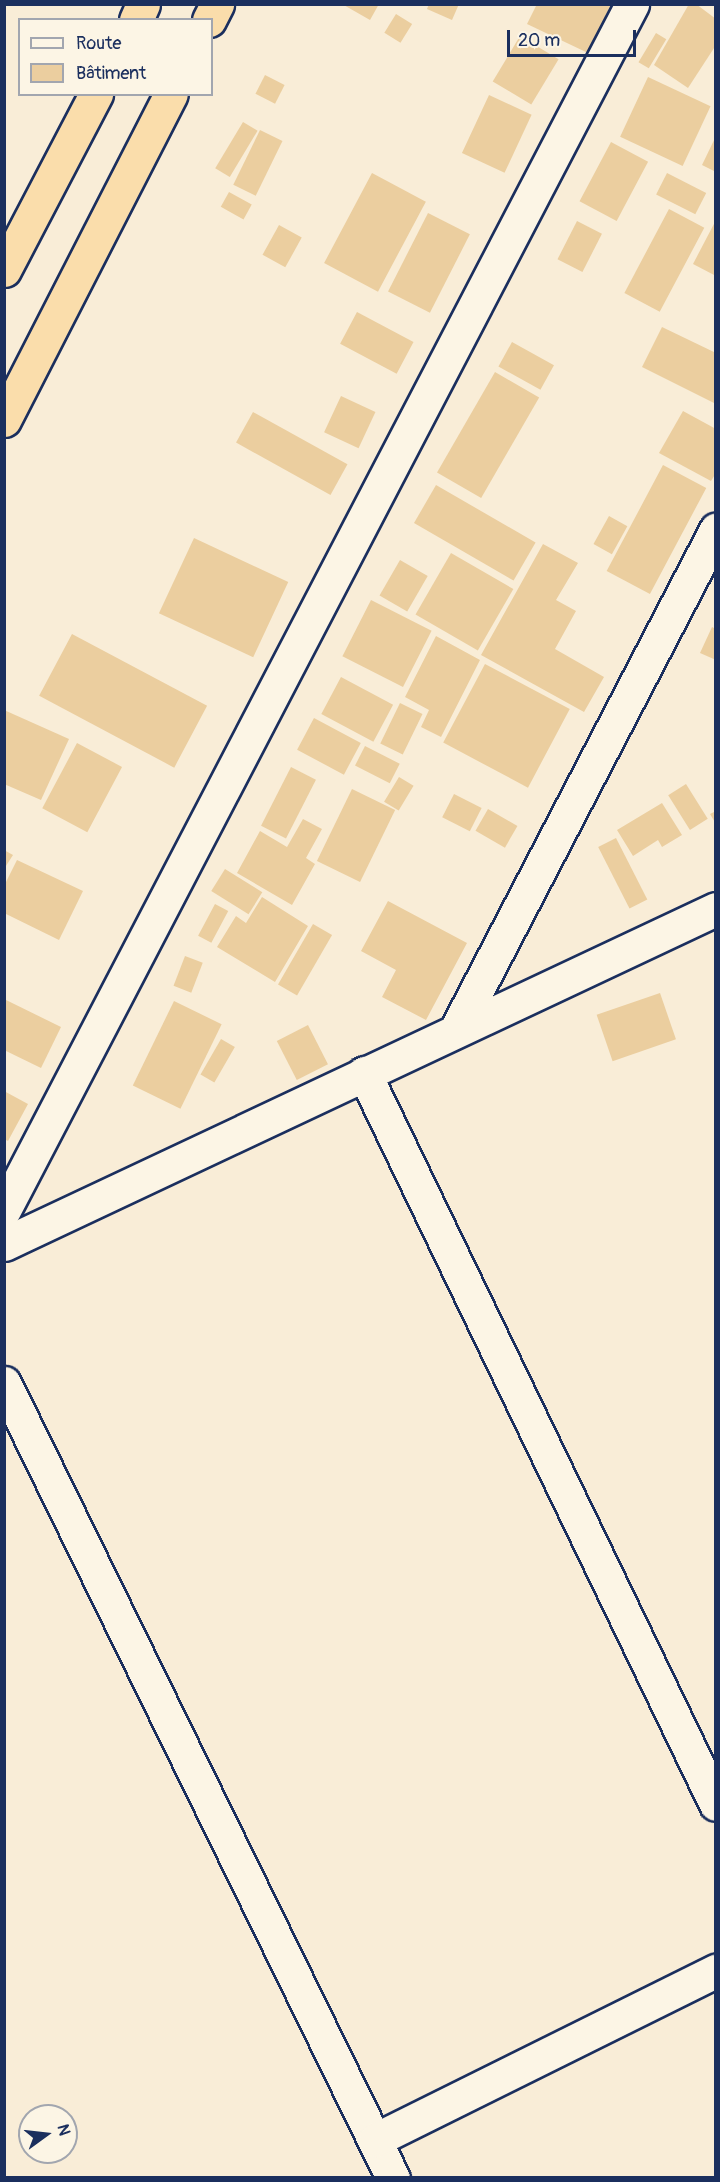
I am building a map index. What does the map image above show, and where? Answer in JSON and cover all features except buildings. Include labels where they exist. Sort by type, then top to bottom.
[{"type":"highway","points":[[137,18],[143,4]]},
{"type":"highway","points":[[210,18],[217,4]]},
{"type":"highway","points":[[4,270],[95,96]]},
{"type":"highway","points":[[4,420],[170,96]]},
{"type":"street","points":[[4,1210],[632,4]]},
{"type":"street","points":[[456,1030],[716,530]]},
{"type":"street","points":[[4,1244],[716,909]]},
{"type":"street","points":[[364,1073],[716,1804]]},
{"type":"street","points":[[4,1383],[393,2178]]},
{"type":"street","points":[[375,2140],[716,1971]]}]
